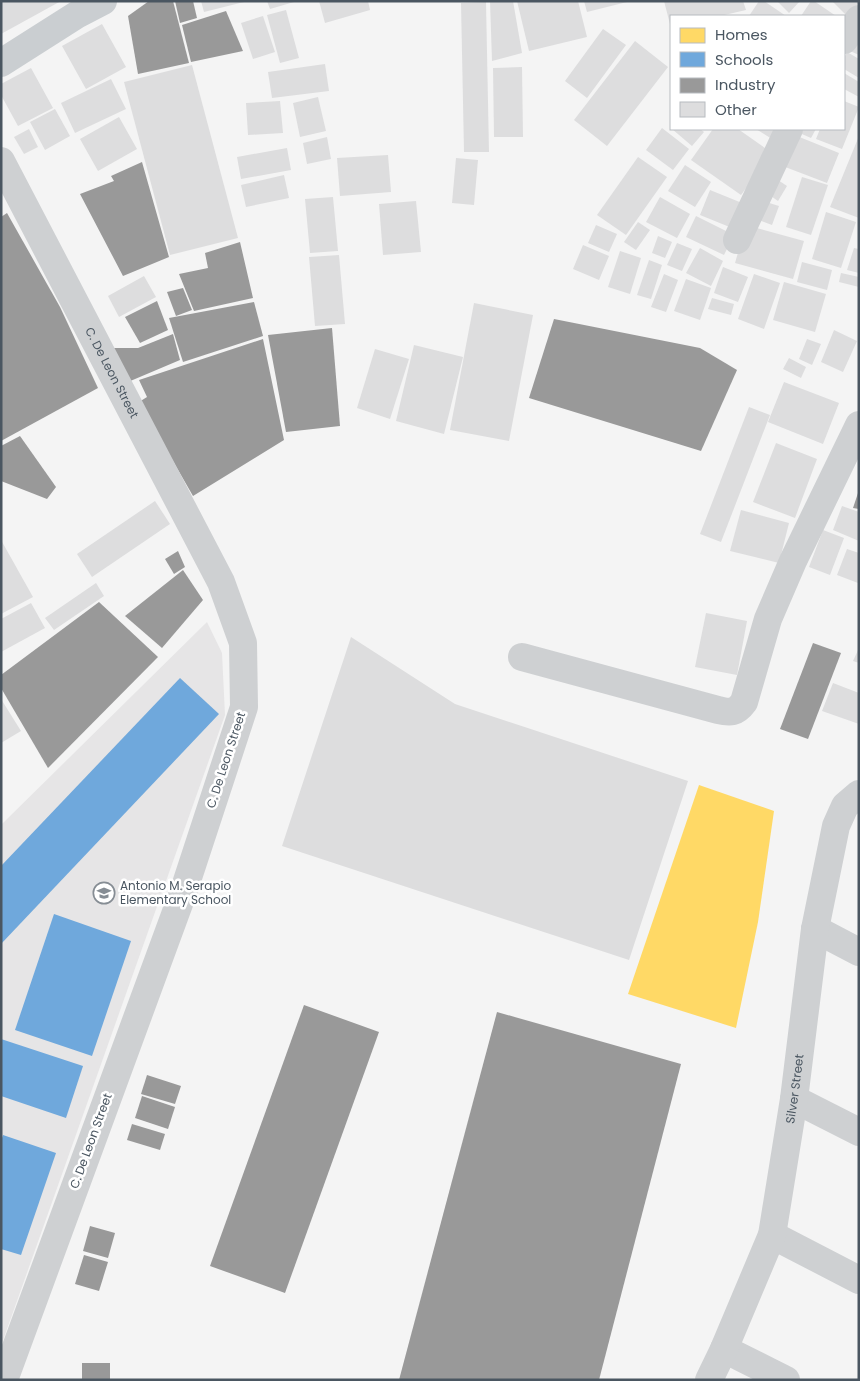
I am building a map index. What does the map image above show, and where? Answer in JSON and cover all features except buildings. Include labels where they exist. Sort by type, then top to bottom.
[{"type":"main road","points":[[1,63],[78,14],[103,1]]},
{"type":"street","points":[[845,39],[859,19]]},
{"type":"street","points":[[737,240],[789,130]]},
{"type":"street","name":"C. De Leon Street","points":[[1,161],[221,582],[243,643],[244,707],[183,893],[4,1380]]},
{"type":"street","points":[[522,658],[718,710],[733,712],[740,708],[744,702],[762,635],[773,606],[859,425]]},
{"type":"street","name":"Silver Street","points":[[709,1380],[772,1235],[794,1099],[815,930],[836,826],[845,806],[859,794]]},
{"type":"street","points":[[815,930],[859,952]]},
{"type":"street","points":[[794,1099],[859,1132]]},
{"type":"street","points":[[772,1235],[859,1280]]},
{"type":"street","points":[[724,1349],[786,1380]]},
{"type":"shaded area","points":[[207,622],[222,653],[225,715],[1,1346],[1,825]]},
{"type":"place","name":"Antonio M. Serapio Elementary School","points":[[104,893]]}]
